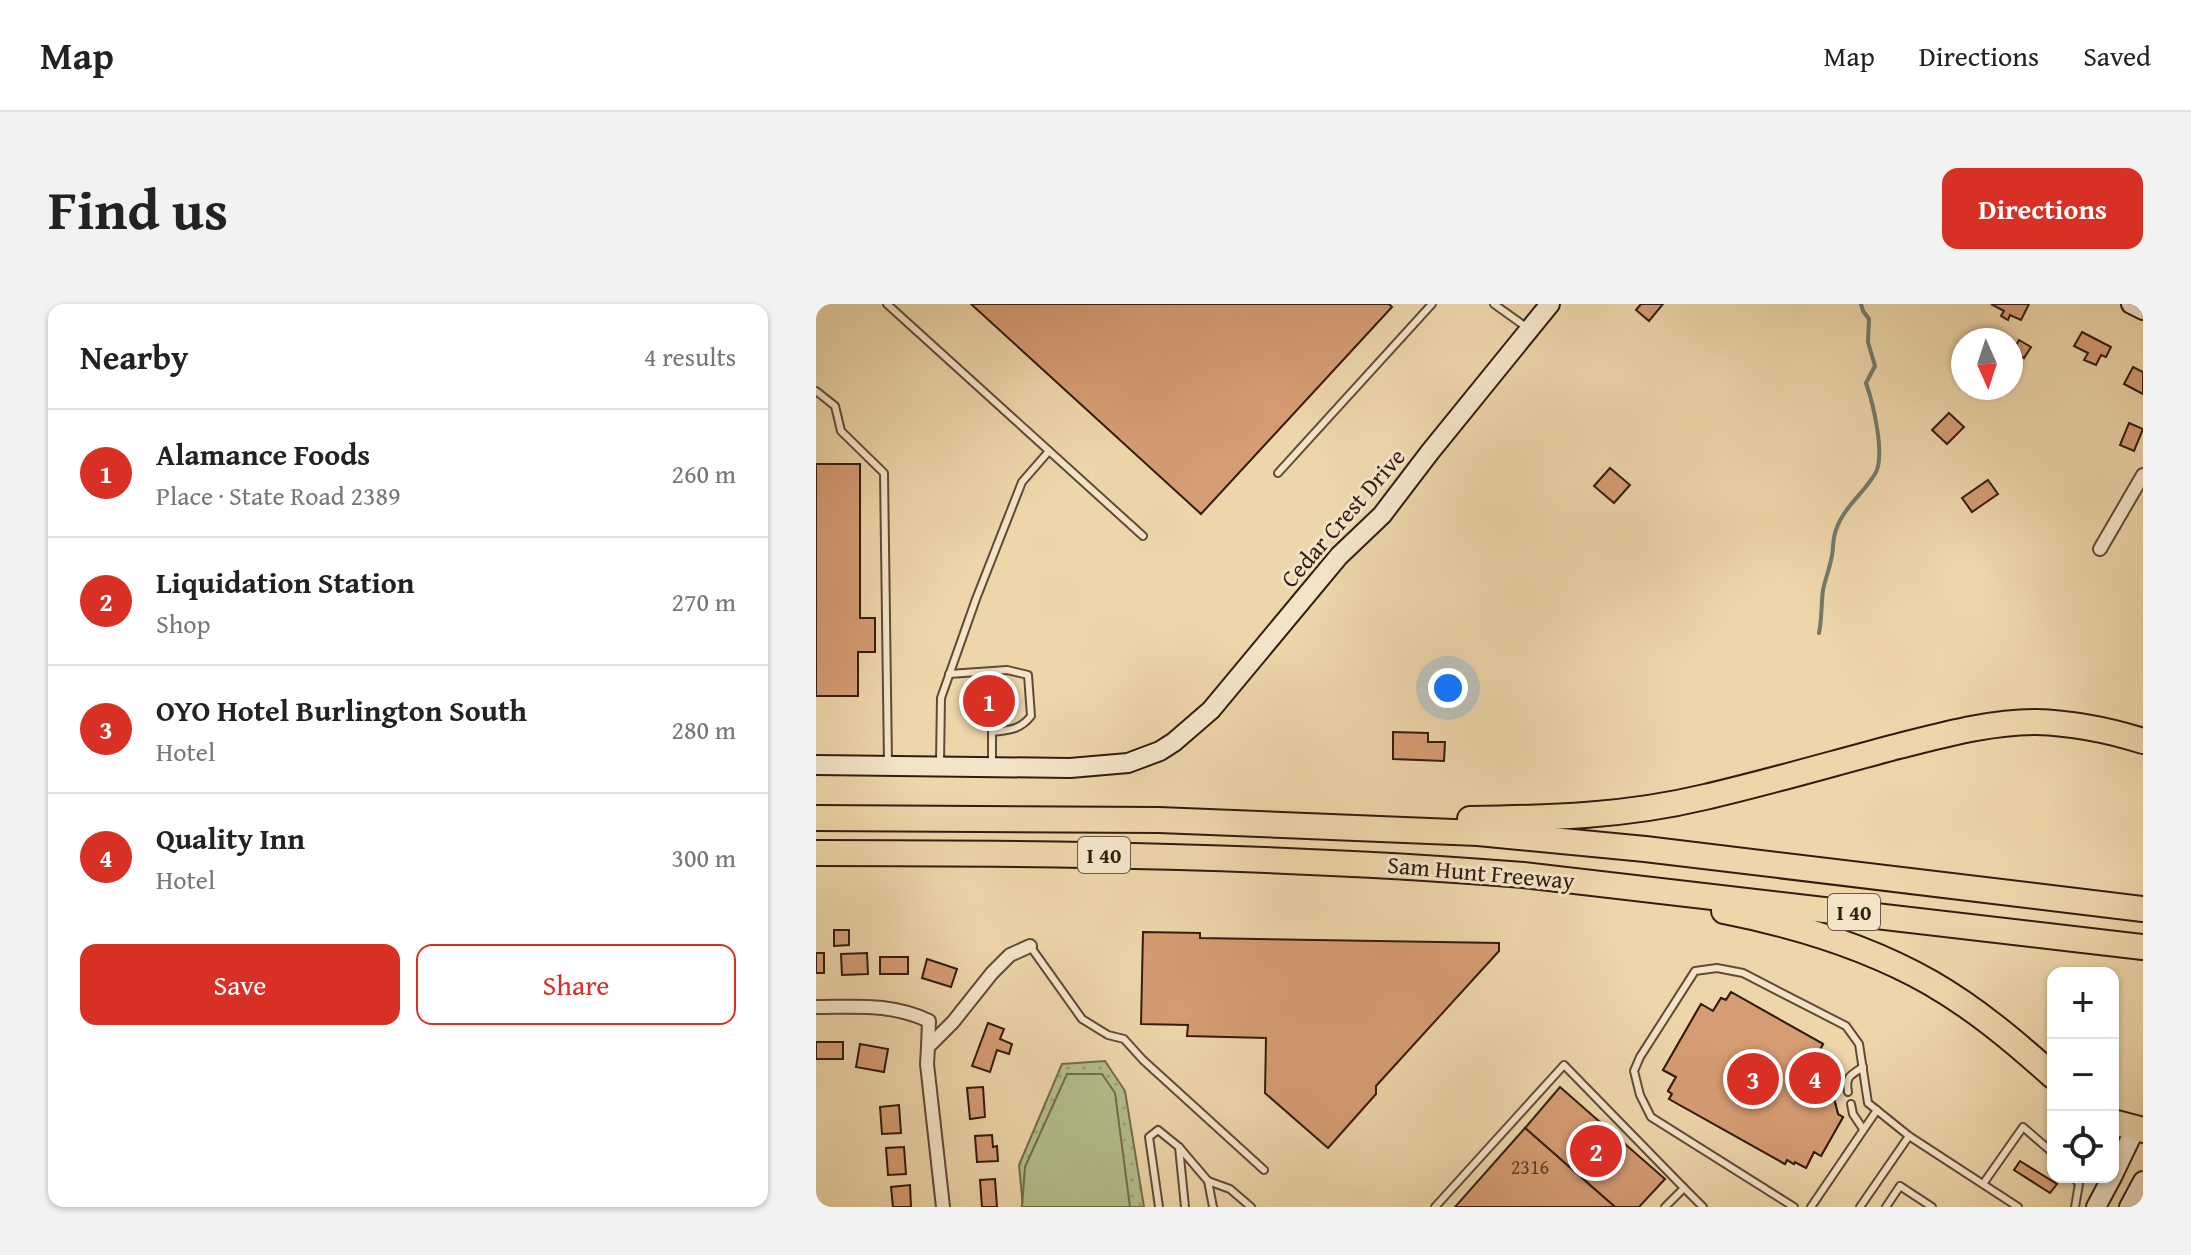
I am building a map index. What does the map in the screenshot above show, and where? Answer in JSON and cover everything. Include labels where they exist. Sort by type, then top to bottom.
[{"type":"highway","points":[[1248,823],[1550,818],[1628,812],[1706,797],[1949,733],[2009,724],[2064,723],[2143,741]]},
{"type":"highway","name":"Sam Hunt Freeway","points":[[816,818],[1048,818],[1493,834],[1645,849],[2143,909]]},
{"type":"highway","name":"Sam Hunt Freeway","points":[[816,853],[999,853],[1267,859],[1425,867],[1565,879],[2143,947]]},
{"type":"highway","points":[[1565,879],[1766,919],[1846,944],[1897,966],[1960,1001],[1990,1022],[2047,1071]]},
{"type":"street","name":"Cedar Crest Drive","points":[[816,765],[1070,768],[1128,763],[1160,751],[1194,727],[1211,710],[1339,556],[1382,515],[1550,304]]},
{"type":"street","points":[[2131,304],[2143,310]]},
{"type":"street","points":[[2100,549],[2143,475]]},
{"type":"street","points":[[928,1047],[1010,955],[1030,946]]},
{"type":"street","points":[[816,1007],[878,1006],[929,1021],[927,1064],[943,1207]]},
{"type":"street","points":[[2119,1157],[2130,1127]]},
{"type":"street","points":[[2129,1207],[2143,1181]]},
{"type":"street","points":[[2096,1207],[2108,1183]]},
{"type":"lane","points":[[887,304],[1143,536]]},
{"type":"lane","points":[[1278,473],[1432,304]]},
{"type":"lane","points":[[1494,304],[1529,329]]},
{"type":"lane","points":[[816,391],[835,406],[841,431],[884,473],[888,766]]},
{"type":"lane","points":[[940,767],[941,698],[949,674],[1022,482],[1049,451]]},
{"type":"lane","points":[[949,674],[1007,670],[1028,675],[1031,716],[1016,729],[992,732],[992,768]]},
{"type":"lane","points":[[1030,946],[1082,1019],[1108,1035],[1124,1039],[1264,1170]]},
{"type":"lane","points":[[1794,1207],[1651,1117],[1640,1095],[1634,1071],[1640,1057],[1695,971],[1717,968],[1743,973],[1846,1026],[1859,1044],[1868,1103],[1909,1136],[2018,1207]]},
{"type":"lane","points":[[1435,1207],[1564,1065],[1703,1207]]},
{"type":"lane","points":[[1848,1092],[1846,1082],[1863,1067]]},
{"type":"lane","points":[[1851,1104],[1853,1114],[1864,1129]]},
{"type":"lane","points":[[1811,1207],[1877,1110]]},
{"type":"lane","points":[[1983,1184],[2023,1127],[2047,1148]]},
{"type":"lane","points":[[1159,1207],[1149,1137],[1158,1130],[1179,1147],[1208,1181],[1230,1189],[1251,1207]]},
{"type":"lane","points":[[1860,1207],[1909,1136]]},
{"type":"lane","points":[[1179,1147],[1185,1207]]},
{"type":"lane","points":[[1208,1181],[1213,1207]]},
{"type":"lane","points":[[2075,1207],[2078,1183]]},
{"type":"lane","points":[[1886,1207],[1900,1186],[1932,1207]]},
{"type":"lane","points":[[1665,1207],[1684,1188]]},
{"type":"green space","points":[[1105,1061],[1125,1091],[1144,1207],[1023,1207],[1019,1165],[1062,1064]]},
{"type":"green space","points":[[1067,1074],[1102,1074],[1115,1093],[1130,1207],[1022,1207],[1025,1167]]},
{"type":"building","points":[[971,304],[1389,304],[1392,307],[1201,514]]},
{"type":"building","points":[[1641,304],[1663,304],[1649,321],[1636,310]]},
{"type":"building","points":[[1991,304],[2029,304],[2021,320],[2010,315],[2008,320],[2001,316],[2004,311]]},
{"type":"building","points":[[2082,332],[2111,347],[2106,357],[2101,355],[2096,365],[2084,360],[2088,353],[2074,346]]},
{"type":"building","points":[[2023,342],[2031,347],[2023,357]]},
{"type":"building","points":[[2133,367],[2143,372],[2143,394],[2124,384]]},
{"type":"building","points":[[1949,413],[1964,427],[1947,444],[1932,430]]},
{"type":"building","points":[[2129,423],[2143,429],[2134,451],[2120,445]]},
{"type":"building","points":[[816,464],[860,464],[860,618],[875,618],[875,652],[858,652],[858,696],[816,696]]},
{"type":"building","points":[[1610,468],[1630,485],[1614,503],[1594,486]]},
{"type":"building","points":[[1988,480],[1998,494],[1972,512],[1962,498]]},
{"type":"building","points":[[968,689],[1009,689],[1009,712],[968,712]]},
{"type":"building","points":[[1393,732],[1428,733],[1428,742],[1445,742],[1444,761],[1393,759]]},
{"type":"building","points":[[834,930],[849,930],[849,945],[834,946]]},
{"type":"building","points":[[1143,932],[1200,933],[1200,938],[1499,943],[1499,951],[1376,1086],[1376,1094],[1328,1148],[1265,1093],[1266,1038],[1187,1036],[1188,1025],[1141,1024]]},
{"type":"building","points":[[816,953],[824,953],[824,973],[816,973]]},
{"type":"building","points":[[867,953],[868,974],[842,975],[841,954]]},
{"type":"building","points":[[880,957],[908,957],[908,974],[880,974]]},
{"type":"building","points":[[927,959],[957,969],[951,987],[922,978]]},
{"type":"building","points":[[1731,992],[1823,1044],[1815,1059],[1824,1065],[1819,1073],[1834,1081],[1831,1087],[1838,1114],[1843,1117],[1821,1156],[1814,1152],[1806,1168],[1787,1160],[1785,1164],[1669,1099],[1672,1094],[1668,1091],[1676,1077],[1663,1070],[1701,1004],[1713,1011],[1721,998],[1726,1000]],"holes":[[[1723,1028],[1803,1074],[1774,1125],[1694,1080]]]},
{"type":"building","points":[[1731,992],[1823,1044],[1815,1059],[1824,1065],[1819,1073],[1834,1081],[1831,1087],[1838,1114],[1843,1117],[1821,1156],[1814,1152],[1806,1168],[1787,1160],[1785,1164],[1669,1099],[1672,1094],[1668,1091],[1676,1077],[1663,1070],[1701,1004],[1713,1011],[1721,998],[1726,1000]]},
{"type":"building","points":[[988,1023],[1004,1029],[1000,1039],[1012,1044],[1009,1054],[997,1050],[990,1072],[972,1066]]},
{"type":"building","points":[[816,1042],[843,1042],[843,1059],[816,1059]]},
{"type":"building","points":[[860,1044],[888,1049],[884,1072],[856,1067]]},
{"type":"building","points":[[983,1087],[985,1117],[970,1119],[967,1088]]},
{"type":"building","points":[[1560,1087],[1665,1179],[1639,1207],[1615,1207],[1525,1128]]},
{"type":"building","points":[[899,1105],[901,1133],[882,1134],[880,1107]]},
{"type":"building","points":[[1525,1128],[1615,1207],[1455,1207]]},
{"type":"building","points":[[992,1135],[998,1161],[977,1162],[975,1136]]},
{"type":"building","points":[[904,1147],[906,1174],[888,1175],[886,1148]]},
{"type":"building","points":[[2020,1161],[2047,1178],[2047,1183],[2057,1184],[2050,1193],[2014,1170]]},
{"type":"building","points":[[995,1179],[997,1207],[982,1207],[980,1180]]},
{"type":"building","points":[[910,1185],[911,1207],[893,1207],[891,1187]]},
{"type":"waterway","points":[[1819,633],[1823,590],[1836,530],[1878,466],[1877,429],[1866,383],[1875,366],[1868,342],[1869,319],[1861,304]]},
{"type":"place","name":"Alamance Foods","points":[[989,701]]},
{"type":"place","name":"Quality Inn","points":[[1815,1078]]},
{"type":"place","name":"OYO Hotel Burlington South","points":[[1753,1079]]},
{"type":"place","name":"Liquidation Station","points":[[1596,1151]]}]
